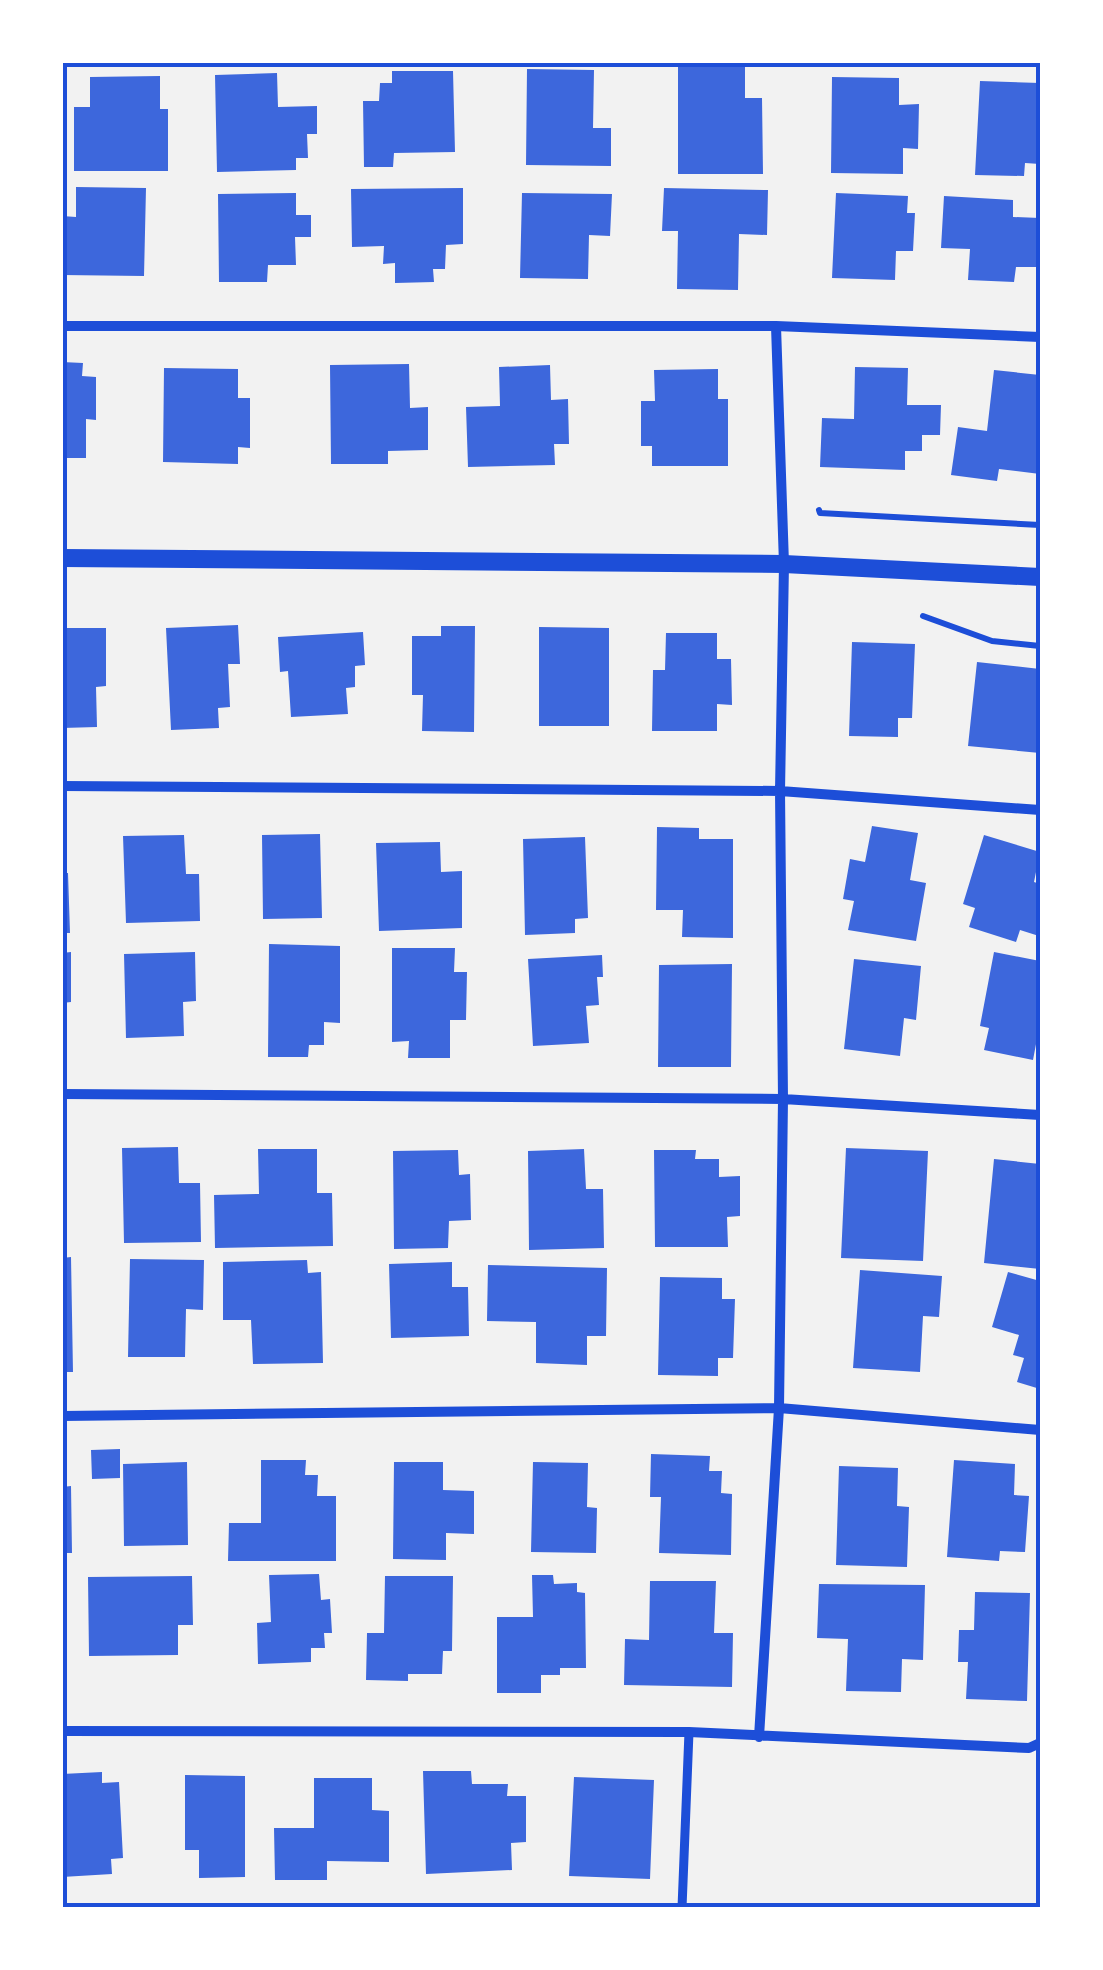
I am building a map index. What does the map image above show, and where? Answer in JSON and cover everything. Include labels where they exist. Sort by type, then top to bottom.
[{"type":"street","points":[[62,326],[776,326],[1040,337]]},
{"type":"street","points":[[758,1737],[779,1408],[783,1099],[780,791],[784,564],[776,326]]},
{"type":"street","points":[[62,558],[784,564],[1040,577]]},
{"type":"street","points":[[62,786],[780,791],[1040,810]]},
{"type":"street","points":[[62,1094],[783,1099],[1040,1115]]},
{"type":"street","points":[[62,1416],[779,1408],[1040,1430]]},
{"type":"street","points":[[62,1731],[689,1732],[1030,1748],[1040,1744]]},
{"type":"street","points":[[682,1908],[689,1732]]},
{"type":"path","points":[[814,504],[820,513],[1040,524]]},
{"type":"path","points":[[911,612],[992,641],[1040,646]]},
{"type":"path","points":[[384,1908],[619,1908]]},
{"type":"building","points":[[678,67],[745,67],[745,98],[762,98],[763,174],[678,174]]},
{"type":"building","points":[[527,69],[594,70],[593,128],[611,128],[611,166],[526,165]]},
{"type":"building","points":[[392,71],[453,71],[455,152],[394,153],[393,167],[364,167],[363,101],[379,101],[380,83],[392,83]]},
{"type":"building","points":[[277,73],[278,107],[317,106],[317,134],[307,134],[308,158],[296,158],[296,170],[217,172],[215,75]]},
{"type":"building","points":[[160,76],[160,109],[168,109],[168,171],[74,171],[74,107],[90,107],[90,77]]},
{"type":"building","points":[[832,77],[899,78],[899,105],[919,104],[918,149],[903,148],[903,174],[831,173]]},
{"type":"building","points":[[980,81],[1040,83],[1040,164],[1025,163],[1024,176],[975,175]]},
{"type":"building","points":[[76,187],[146,188],[144,276],[62,275],[62,216],[76,217]]},
{"type":"building","points":[[463,188],[463,244],[446,245],[445,269],[433,269],[434,282],[395,283],[395,263],[383,264],[384,246],[352,247],[351,189]]},
{"type":"building","points":[[664,188],[768,190],[767,235],[739,234],[738,290],[677,289],[678,231],[662,231]]},
{"type":"building","points":[[296,193],[296,215],[311,215],[311,237],[295,237],[296,265],[268,265],[267,282],[219,282],[218,194]]},
{"type":"building","points":[[522,193],[612,194],[610,236],[589,235],[588,279],[520,278]]},
{"type":"building","points":[[836,193],[908,196],[907,213],[915,213],[913,251],[896,251],[895,280],[832,278]]},
{"type":"building","points":[[944,196],[1013,200],[1013,217],[1040,218],[1040,267],[1016,267],[1014,282],[968,280],[970,249],[941,248]]},
{"type":"building","points":[[62,362],[83,363],[82,376],[96,377],[96,420],[86,419],[86,458],[62,458]]},
{"type":"building","points":[[409,364],[410,408],[428,407],[428,450],[388,451],[388,464],[331,464],[330,365]]},
{"type":"building","points":[[550,365],[551,400],[568,399],[569,444],[554,444],[555,465],[468,467],[466,407],[500,406],[499,367]]},
{"type":"building","points":[[855,367],[908,368],[907,405],[941,405],[940,435],[922,435],[922,451],[905,451],[905,470],[820,467],[822,418],[854,419]]},
{"type":"building","points":[[164,368],[238,369],[238,398],[250,398],[250,448],[238,447],[238,464],[163,462]]},
{"type":"building","points":[[718,369],[718,399],[728,399],[728,466],[652,466],[652,446],[641,446],[641,401],[655,401],[654,370]]},
{"type":"building","points":[[994,370],[1040,375],[1040,474],[999,469],[997,481],[951,475],[958,427],[987,431]]},
{"type":"building","points":[[238,625],[240,664],[228,664],[230,707],[218,708],[219,728],[171,730],[166,628]]},
{"type":"building","points":[[441,626],[475,626],[474,732],[422,731],[423,695],[412,695],[412,636],[441,636]]},
{"type":"building","points":[[539,627],[609,628],[609,726],[539,726]]},
{"type":"building","points":[[62,628],[106,628],[106,686],[96,687],[97,727],[62,728]]},
{"type":"building","points":[[363,632],[365,665],[355,666],[355,687],[346,688],[348,714],[291,717],[288,671],[280,672],[278,637]]},
{"type":"building","points":[[666,633],[717,633],[717,659],[731,659],[732,705],[717,704],[717,731],[652,731],[653,670],[665,670]]},
{"type":"building","points":[[852,642],[915,644],[912,718],[898,718],[898,737],[849,736]]},
{"type":"building","points":[[977,662],[1040,669],[1040,753],[968,746]]},
{"type":"building","points":[[872,826],[918,833],[910,880],[926,883],[916,941],[848,930],[854,901],[843,899],[850,859],[865,862]]},
{"type":"building","points":[[657,827],[699,828],[699,839],[733,839],[733,938],[682,937],[683,910],[656,910]]},
{"type":"building","points":[[320,834],[322,918],[263,919],[262,835]]},
{"type":"building","points":[[184,835],[186,874],[199,874],[200,921],[126,923],[123,836]]},
{"type":"building","points":[[984,835],[1040,852],[1034,882],[1040,884],[1039,936],[1020,930],[1016,942],[969,927],[975,908],[963,904]]},
{"type":"building","points":[[585,837],[588,918],[575,919],[575,933],[525,935],[523,839]]},
{"type":"building","points":[[440,842],[441,872],[462,871],[462,928],[379,931],[376,843]]},
{"type":"building","points":[[62,873],[68,873],[70,933],[62,933]]},
{"type":"building","points":[[269,944],[340,946],[340,1023],[324,1022],[324,1045],[309,1045],[308,1057],[268,1057]]},
{"type":"building","points":[[392,948],[455,948],[454,972],[467,972],[466,1020],[450,1020],[450,1058],[408,1058],[409,1041],[392,1042]]},
{"type":"building","points":[[71,952],[71,1002],[62,1003],[62,953]]},
{"type":"building","points":[[195,952],[196,1001],[183,1002],[184,1036],[126,1038],[124,954]]},
{"type":"building","points":[[994,952],[1040,961],[1040,1023],[1033,1060],[984,1050],[989,1028],[980,1026]]},
{"type":"building","points":[[602,955],[603,977],[597,977],[599,1005],[586,1006],[589,1043],[533,1046],[528,959]]},
{"type":"building","points":[[854,959],[921,966],[916,1020],[904,1018],[900,1056],[844,1049]]},
{"type":"building","points":[[732,964],[731,1067],[658,1067],[659,965]]},
{"type":"building","points":[[178,1147],[179,1183],[200,1183],[201,1242],[124,1243],[122,1148]]},
{"type":"building","points":[[846,1148],[928,1151],[923,1261],[841,1258]]},
{"type":"building","points":[[258,1149],[317,1149],[317,1193],[332,1193],[333,1246],[215,1248],[214,1195],[259,1194]]},
{"type":"building","points":[[584,1149],[586,1189],[603,1189],[604,1248],[529,1250],[528,1151]]},
{"type":"building","points":[[458,1150],[459,1175],[470,1174],[471,1220],[449,1221],[448,1248],[394,1249],[393,1151]]},
{"type":"building","points":[[654,1150],[696,1150],[695,1159],[719,1159],[719,1177],[740,1176],[740,1216],[727,1217],[728,1247],[655,1247]]},
{"type":"building","points":[[994,1159],[1040,1164],[1040,1269],[984,1263]]},
{"type":"building","points":[[71,1257],[73,1372],[62,1372],[62,1258]]},
{"type":"building","points":[[130,1259],[204,1260],[203,1310],[186,1309],[185,1357],[128,1357]]},
{"type":"building","points":[[307,1260],[308,1273],[321,1272],[323,1363],[253,1364],[251,1320],[223,1320],[223,1262]]},
{"type":"building","points":[[452,1262],[452,1287],[468,1287],[469,1336],[391,1338],[389,1264]]},
{"type":"building","points":[[488,1265],[607,1268],[606,1336],[587,1336],[587,1365],[536,1363],[536,1322],[487,1321]]},
{"type":"building","points":[[860,1270],[942,1276],[939,1317],[923,1316],[920,1372],[853,1368]]},
{"type":"building","points":[[1008,1272],[1040,1281],[1040,1389],[1017,1382],[1024,1358],[1013,1355],[1019,1335],[992,1327]]},
{"type":"building","points":[[660,1277],[722,1278],[722,1299],[735,1299],[733,1358],[718,1358],[718,1376],[658,1375]]},
{"type":"building","points":[[120,1449],[120,1478],[92,1479],[91,1450]]},
{"type":"building","points":[[651,1454],[710,1456],[709,1471],[722,1471],[721,1493],[732,1494],[731,1555],[659,1553],[661,1497],[650,1497]]},
{"type":"building","points":[[261,1460],[306,1460],[305,1475],[318,1475],[317,1496],[336,1496],[336,1561],[228,1561],[229,1523],[261,1523]]},
{"type":"building","points":[[954,1460],[1015,1464],[1014,1495],[1029,1496],[1025,1552],[1000,1551],[999,1561],[947,1557]]},
{"type":"building","points":[[187,1462],[188,1545],[124,1546],[123,1464]]},
{"type":"building","points":[[394,1462],[443,1462],[443,1490],[474,1491],[474,1534],[446,1533],[446,1560],[393,1559]]},
{"type":"building","points":[[533,1462],[588,1463],[587,1507],[597,1508],[596,1553],[531,1552]]},
{"type":"building","points":[[839,1466],[898,1468],[897,1506],[909,1507],[907,1567],[836,1565]]},
{"type":"building","points":[[71,1486],[72,1553],[62,1553],[62,1487]]},
{"type":"building","points":[[319,1574],[321,1600],[330,1599],[332,1633],[324,1633],[325,1648],[311,1648],[311,1662],[258,1664],[257,1623],[271,1622],[269,1575]]},
{"type":"building","points":[[532,1575],[553,1575],[554,1584],[577,1583],[577,1592],[585,1593],[586,1668],[560,1668],[560,1675],[541,1675],[541,1693],[497,1693],[497,1617],[533,1617]]},
{"type":"building","points":[[192,1576],[193,1625],[178,1625],[178,1655],[89,1656],[88,1577]]},
{"type":"building","points":[[385,1576],[453,1576],[452,1651],[443,1651],[442,1674],[408,1674],[408,1681],[366,1680],[367,1633],[384,1633]]},
{"type":"building","points":[[650,1581],[716,1581],[714,1633],[733,1633],[732,1687],[624,1685],[625,1639],[649,1640]]},
{"type":"building","points":[[819,1584],[925,1585],[923,1660],[902,1659],[901,1692],[846,1691],[848,1639],[817,1638]]},
{"type":"building","points":[[975,1592],[1030,1593],[1027,1701],[966,1699],[968,1662],[958,1662],[959,1630],[974,1630]]},
{"type":"building","points":[[423,1771],[471,1771],[472,1784],[508,1784],[507,1796],[526,1796],[526,1842],[511,1843],[512,1870],[426,1874]]},
{"type":"building","points":[[102,1772],[102,1783],[119,1782],[123,1858],[111,1859],[112,1874],[62,1877],[62,1774]]},
{"type":"building","points":[[185,1775],[245,1776],[245,1877],[199,1878],[199,1850],[185,1850]]},
{"type":"building","points":[[574,1777],[654,1780],[650,1879],[569,1876]]},
{"type":"building","points":[[314,1778],[372,1778],[372,1810],[389,1811],[389,1862],[327,1861],[327,1880],[275,1880],[274,1828],[314,1828]]}]
